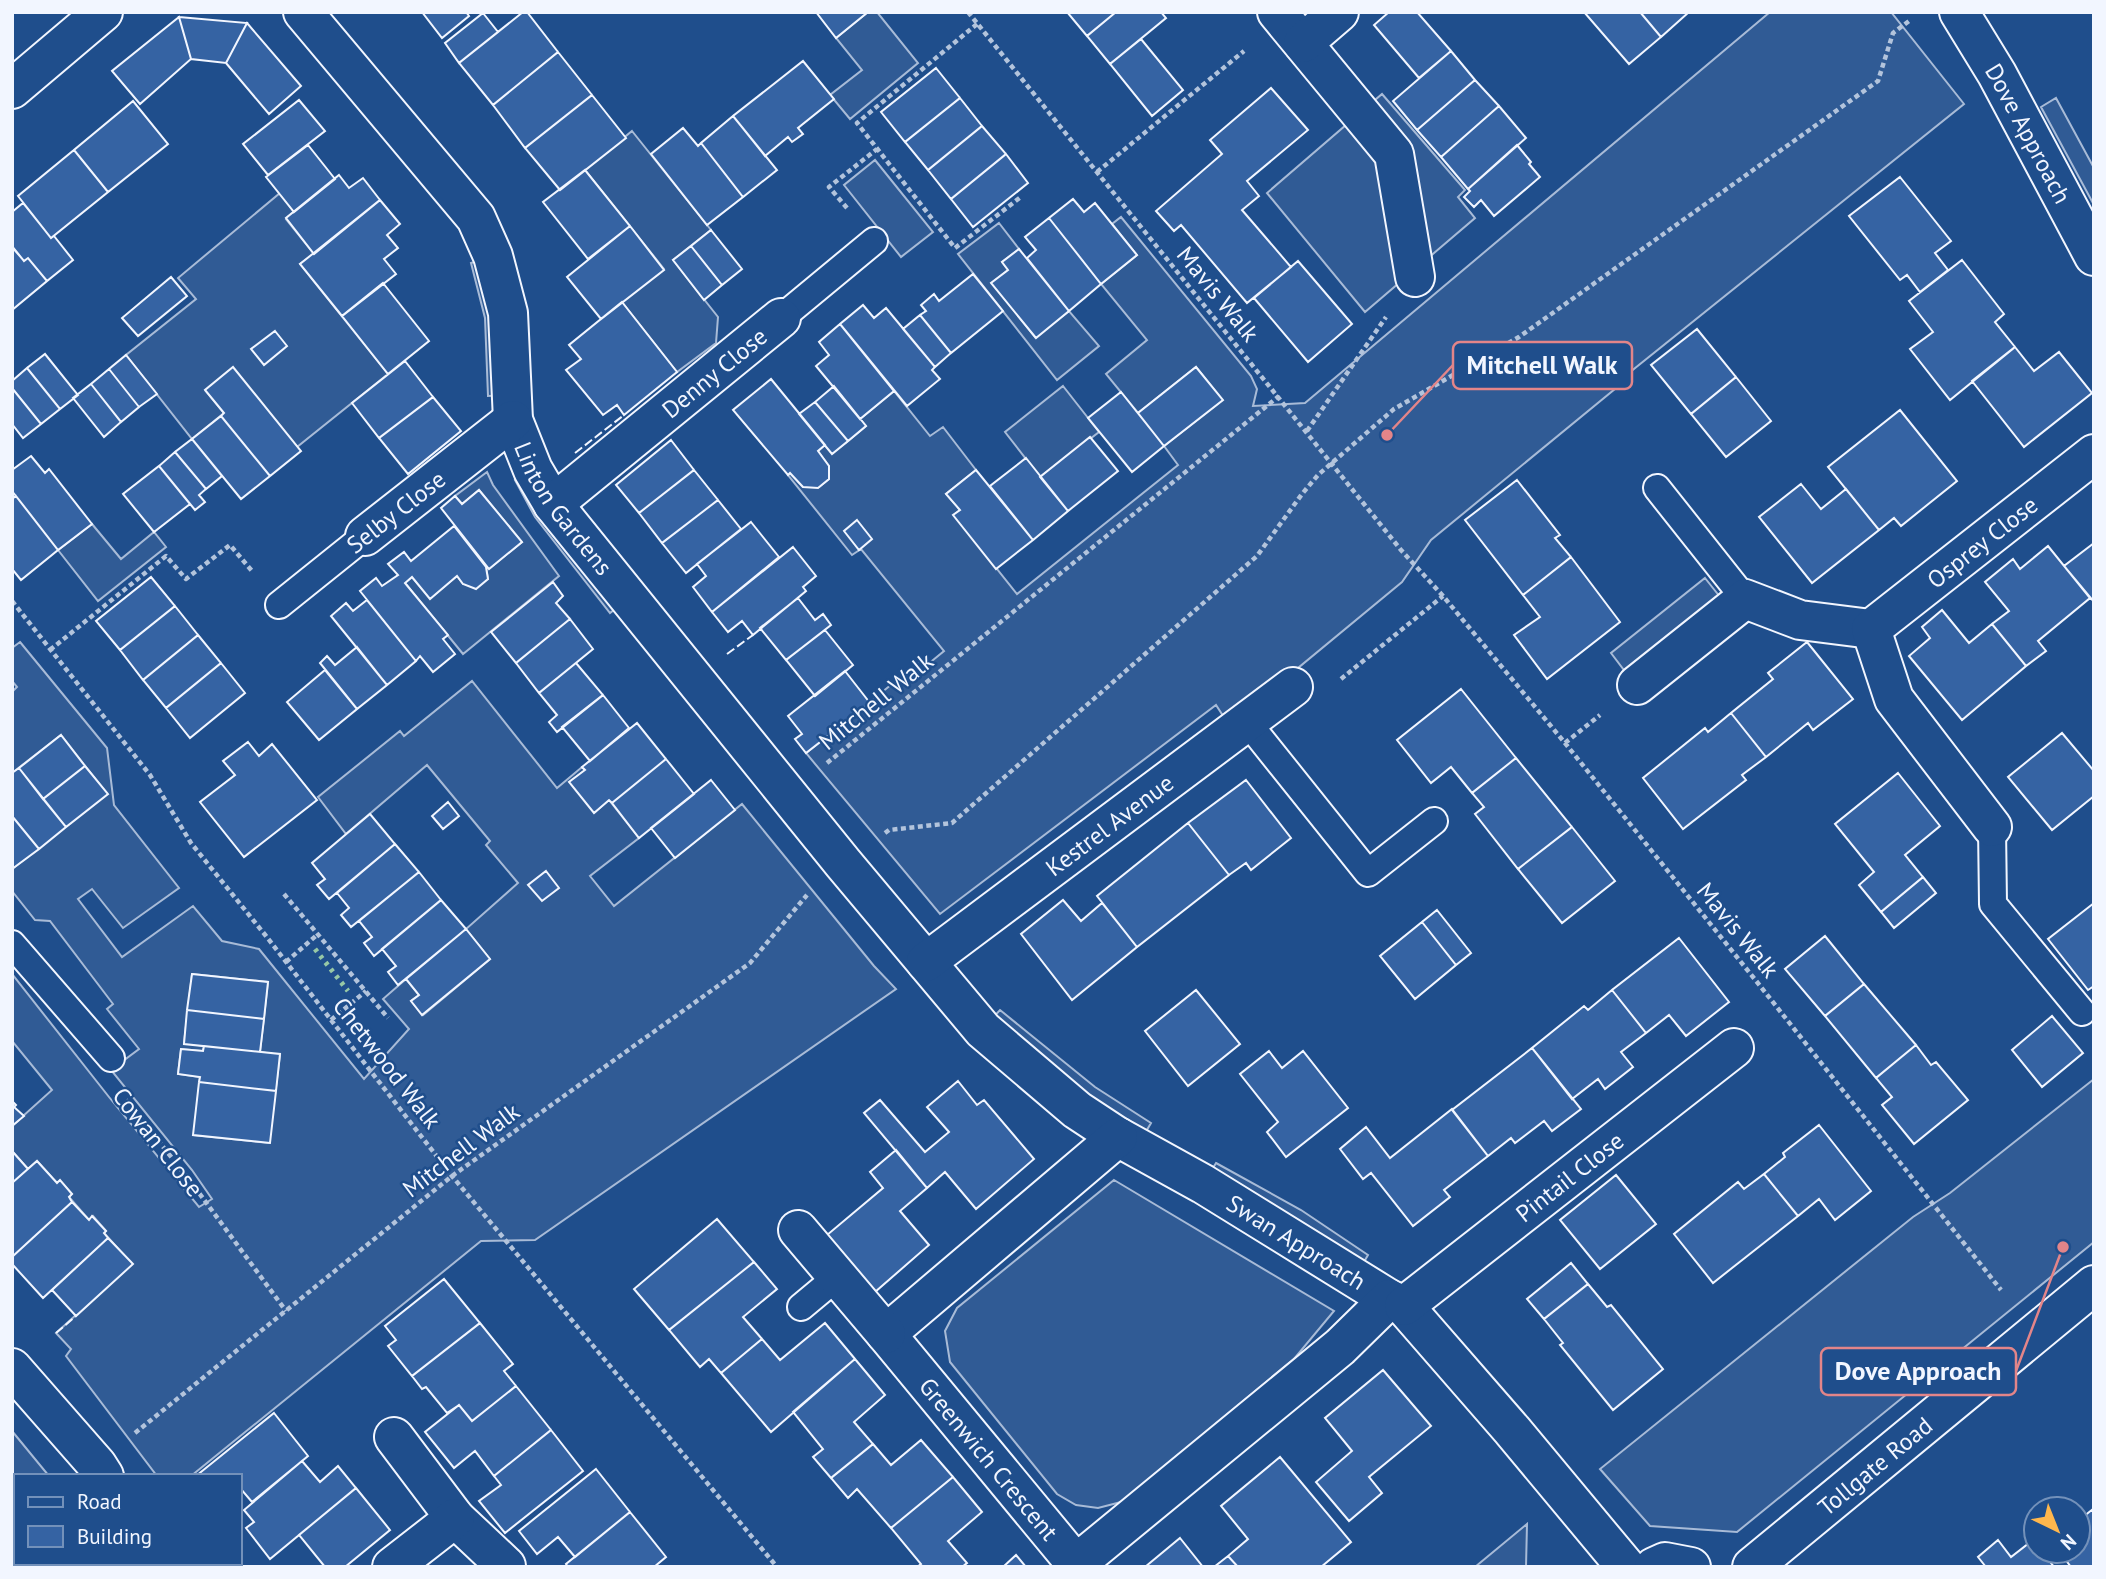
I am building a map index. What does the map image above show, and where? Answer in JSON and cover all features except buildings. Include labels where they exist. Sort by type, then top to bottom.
[{"type":"street","points":[[12,89],[103,12]]},
{"type":"street","name":"Linton Gardens","points":[[303,12],[476,218],[493,256],[508,313],[513,420],[533,470],[553,504],[926,962]]},
{"type":"street","points":[[1339,12],[1287,25],[1394,154],[1416,277]]},
{"type":"street","name":"Dove Approach","points":[[1959,12],[1997,74],[2094,256]]},
{"type":"street","name":"Denny Close","points":[[553,504],[781,318]]},
{"type":"street","name":"Selby Close","points":[[365,536],[513,420]]},
{"type":"street","name":"Osprey Close","points":[[1871,629],[2094,454]]},
{"type":"street","points":[[1637,685],[1745,599],[1800,620],[1871,629],[1894,699],[1992,827]]},
{"type":"street","name":"Kestrel Avenue","points":[[926,962],[1293,687]]},
{"type":"street","name":"Swan Approach","points":[[926,962],[983,1030],[1077,1110],[1397,1302],[1512,1430],[1626,1567]]},
{"type":"street","name":"Pintail Close","points":[[1397,1302],[1734,1048]]},
{"type":"street","points":[[886,1334],[1118,1137]]},
{"type":"street","name":"Greenwich Crescent","points":[[798,1230],[1077,1566],[1397,1302]]},
{"type":"street","name":"Tollgate Road","points":[[1752,1567],[2094,1285]]},
{"type":"street","points":[[12,1368],[103,1474]]},
{"type":"street","points":[[394,1437],[455,1518],[506,1566]]},
{"type":"street","points":[[392,1567],[455,1518]]},
{"type":"street","points":[[1654,1567],[1665,1562],[1692,1567]]},
{"type":"lane","name":"Denny Close","points":[[781,318],[874,242]]},
{"type":"lane","points":[[1657,488],[1745,599]]},
{"type":"lane","name":"Selby Close","points":[[279,605],[365,536]]},
{"type":"lane","points":[[1248,723],[1368,873],[1434,821]]},
{"type":"lane","points":[[1992,827],[1993,904],[2082,1012]]},
{"type":"lane","name":"Cowan Close","points":[[12,944],[111,1058]]},
{"type":"lane","points":[[801,1307],[837,1277]]},
{"type":"path","name":"Mavis Walk","points":[[968,12],[1401,550],[1443,596],[1621,812],[2001,1290]]},
{"type":"path","points":[[876,840],[889,830],[952,823],[1257,556],[1301,494],[1331,462],[1394,409],[1519,337],[1878,81],[1892,33],[1912,19]]},
{"type":"path","points":[[977,23],[857,122],[955,248],[1022,196]]},
{"type":"path","points":[[1097,173],[1287,25]]},
{"type":"path","points":[[874,242],[829,187],[877,149]]},
{"type":"path","points":[[1307,431],[1367,342],[1416,277]]},
{"type":"path","name":"Mitchell Walk","points":[[788,794],[1279,396]]},
{"type":"path","points":[[50,650],[166,556],[187,579],[230,544],[279,605]]},
{"type":"path","points":[[1293,687],[1308,706],[1443,596]]},
{"type":"path","name":"Chetwood Walk","points":[[12,601],[150,775],[191,843],[452,1177],[777,1567]]},
{"type":"path","name":"Mitchell Walk","points":[[132,1436],[452,1177],[750,962],[811,891]]},
{"type":"path","points":[[284,894],[388,1018]]},
{"type":"path","points":[[286,962],[318,934]]},
{"type":"path","points":[[331,1020],[366,991]]},
{"type":"path","name":"Cowan Close","points":[[111,1058],[104,1073],[191,1182],[286,1311]]},
{"type":"shaded area","points":[[868,12],[877,12],[918,63],[850,119],[830,95],[862,70],[836,38]]},
{"type":"shaded area","points":[[1770,12],[1891,12],[1964,104],[1619,381],[1621,384],[1431,540],[1402,582],[1229,725],[1216,705],[940,914],[806,753],[922,660],[927,665],[944,651],[861,549],[852,555],[788,475],[790,473],[803,487],[819,487],[829,479],[829,466],[818,451],[825,445],[832,453],[848,441],[866,426],[860,419],[894,391],[930,436],[943,427],[976,470],[946,494],[960,510],[954,515],[1017,594],[1178,465],[1164,446],[1222,400],[1196,367],[1138,413],[1106,374],[1147,340],[1101,284],[1137,255],[1112,224],[1121,217],[1251,376],[1257,389],[1253,406],[1305,403]]},
{"type":"shaded area","points":[[1382,94],[1465,190],[1458,197],[1475,218],[1365,312],[1267,193]]},
{"type":"shaded area","points":[[2056,98],[2094,168],[2094,205],[2041,107]]},
{"type":"shaded area","points":[[632,131],[711,230],[673,260],[718,317],[716,343],[677,372],[622,302],[664,269],[585,170]]},
{"type":"shaded area","points":[[875,160],[933,232],[901,257],[844,185]]},
{"type":"shaded area","points":[[280,193],[294,212],[286,219],[314,254],[300,264],[388,374],[297,447],[205,390],[224,413],[192,439],[126,355],[196,299],[178,278]]},
{"type":"shaded area","points":[[999,223],[1019,249],[1002,262],[1008,270],[992,283],[1035,337],[1069,311],[1099,346],[1057,380],[958,254]]},
{"type":"shaded area","points":[[489,258],[508,395],[488,396],[485,318],[471,263]]},
{"type":"shaded area","points":[[1063,386],[1099,432],[1040,477],[1005,432]]},
{"type":"shaded area","points":[[487,472],[493,485],[559,576],[463,654],[405,583],[412,577],[430,598],[457,576],[463,584],[488,579],[486,567],[479,559],[490,568],[522,542],[479,490],[462,504],[455,496]]},
{"type":"shaded area","points":[[531,473],[625,601],[610,613],[535,517],[515,480]]},
{"type":"shaded area","points":[[92,524],[121,559],[154,532],[166,547],[98,601],[58,550]]},
{"type":"shaded area","points":[[1705,578],[1724,602],[1630,678],[1611,653]]},
{"type":"shaded area","points":[[20,642],[107,748],[114,805],[179,888],[123,928],[92,889],[78,899],[122,957],[193,906],[222,941],[259,949],[364,1079],[409,1029],[383,999],[406,979],[419,995],[411,1001],[423,1015],[490,959],[466,929],[518,883],[486,845],[490,841],[427,765],[346,834],[318,797],[400,731],[404,736],[472,681],[557,788],[582,767],[585,770],[570,782],[595,812],[609,800],[639,838],[590,876],[614,906],[742,804],[874,966],[896,989],[535,1240],[481,1241],[193,1474],[155,1474],[66,1356],[71,1349],[56,1333],[132,1264],[104,1233],[106,1231],[93,1216],[89,1220],[69,1197],[72,1194],[60,1181],[57,1183],[37,1161],[28,1169],[12,1151],[12,1126],[52,1090],[12,1041],[12,974],[199,1207],[212,1199],[192,1170],[111,1070],[139,1049],[107,1009],[113,1004],[50,921],[35,920],[12,891],[12,869],[107,794],[61,735],[12,773],[12,692],[17,687],[12,681],[12,648]],"holes":[[[192,974],[268,982],[260,1052],[280,1055],[269,1143],[194,1135],[200,1077],[178,1074],[181,1049],[203,1051],[204,1046],[184,1043]]]},
{"type":"shaded area","points":[[1000,1010],[1095,1087],[1151,1123],[1141,1140],[988,1023]]},
{"type":"shaded area","points":[[2094,1079],[2094,1242],[1737,1532],[1650,1526],[1600,1469],[1913,1217],[1950,1193]]},
{"type":"shaded area","points":[[1216,1163],[1301,1210],[1368,1255],[1358,1272],[1207,1178]]},
{"type":"shaded area","points":[[1114,1180],[1334,1311],[1294,1359],[1121,1502],[1098,1508],[1076,1505],[1057,1494],[950,1362],[945,1331],[957,1308]]},
{"type":"shaded area","points":[[12,1431],[47,1474],[14,1474],[14,1565],[83,1565],[12,1567]]},
{"type":"shaded area","points":[[1527,1524],[1526,1567],[1475,1567]]},
{"type":"hedge","points":[[315,949],[348,991]]},
{"type":"fence","points":[[575,453],[624,415]]},
{"type":"fence","points":[[727,654],[753,635]]},
{"type":"fence","points":[[56,1333],[76,1316]]},
{"type":"place","name":"Mitchell Walk","points":[[1387,435]]},
{"type":"place","name":"Dove Approach","points":[[2063,1247]]}]
